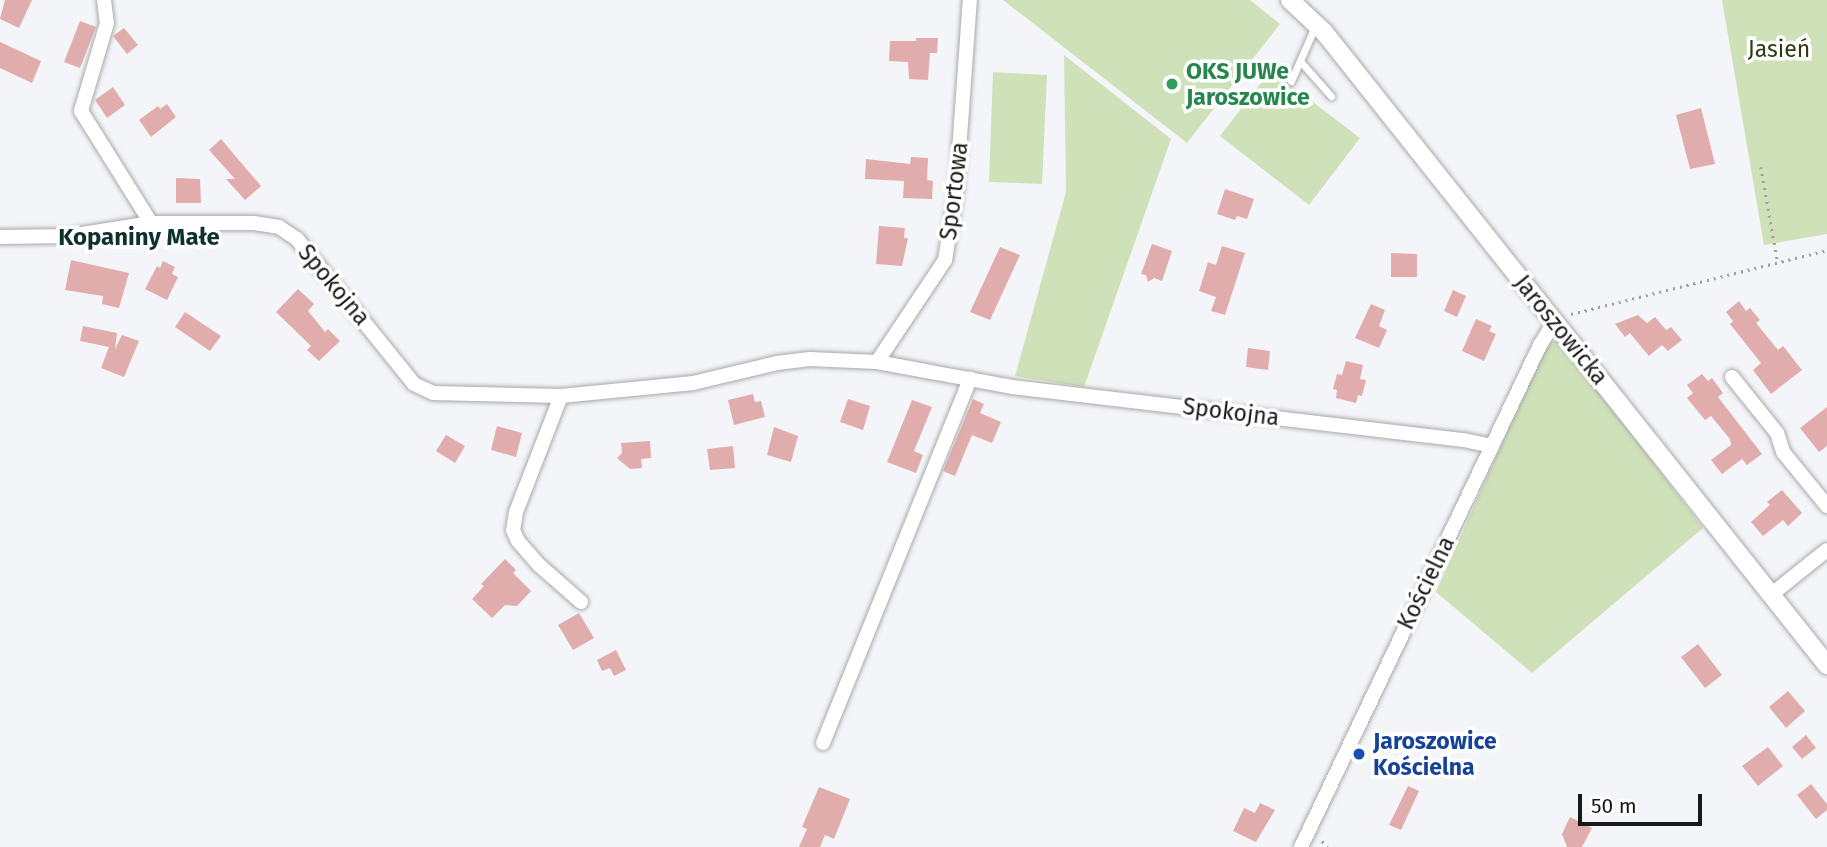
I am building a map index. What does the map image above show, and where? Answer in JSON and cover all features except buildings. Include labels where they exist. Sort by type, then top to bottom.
[{"type":"street","points":[[104,0],[107,23],[81,111],[151,223]]},
{"type":"street","name":"Sportowa","points":[[877,362],[945,260],[958,181],[970,0]]},
{"type":"street","name":"Jaroszowicka","points":[[1290,0],[1316,24],[1827,665]]},
{"type":"street","name":"Spokojna","points":[[0,237],[70,236],[151,223],[254,223],[279,227],[297,239],[414,384],[433,393],[561,396],[693,383],[777,363],[810,359],[877,362],[970,379],[1464,440],[1492,446]]},
{"type":"street","name":"Kościelna","points":[[1305,845],[1540,345],[1555,321]]},
{"type":"street","points":[[1732,377],[1777,433],[1783,453],[1827,506]]},
{"type":"street","points":[[823,743],[970,379]]},
{"type":"street","points":[[561,396],[516,512],[513,530],[517,541],[539,565],[581,602]]},
{"type":"street","points":[[1772,594],[1827,550]]},
{"type":"lane","points":[[1291,81],[1316,24]]},
{"type":"lane","points":[[1300,61],[1331,96]]},
{"type":"path","points":[[1761,167],[1778,262]]},
{"type":"path","points":[[1555,321],[1574,312],[1827,250]]},
{"type":"green space","name":"OKS JUWe Jaroszowice","points":[[1003,0],[1250,0],[1280,24],[1187,143]]},
{"type":"green space","name":"Jasień","points":[[1722,0],[1827,0],[1827,234],[1764,245]]},
{"type":"green space","points":[[1064,55],[1171,139],[1084,387],[1015,376],[1066,192]]},
{"type":"green space","points":[[1271,70],[1360,138],[1309,205],[1220,136]]},
{"type":"green space","points":[[993,72],[1047,75],[1042,184],[989,182]]},
{"type":"green space","points":[[1559,339],[1703,528],[1532,673],[1436,592],[1545,346]]},
{"type":"place","name":"OKS JUWe Jaroszowice","points":[[1172,84]]},
{"type":"place","name":"Jaroszowice Kościelna","points":[[1359,754]]},
{"type":"district","name":"Kopaniny Małe","points":[[139,238]]}]
